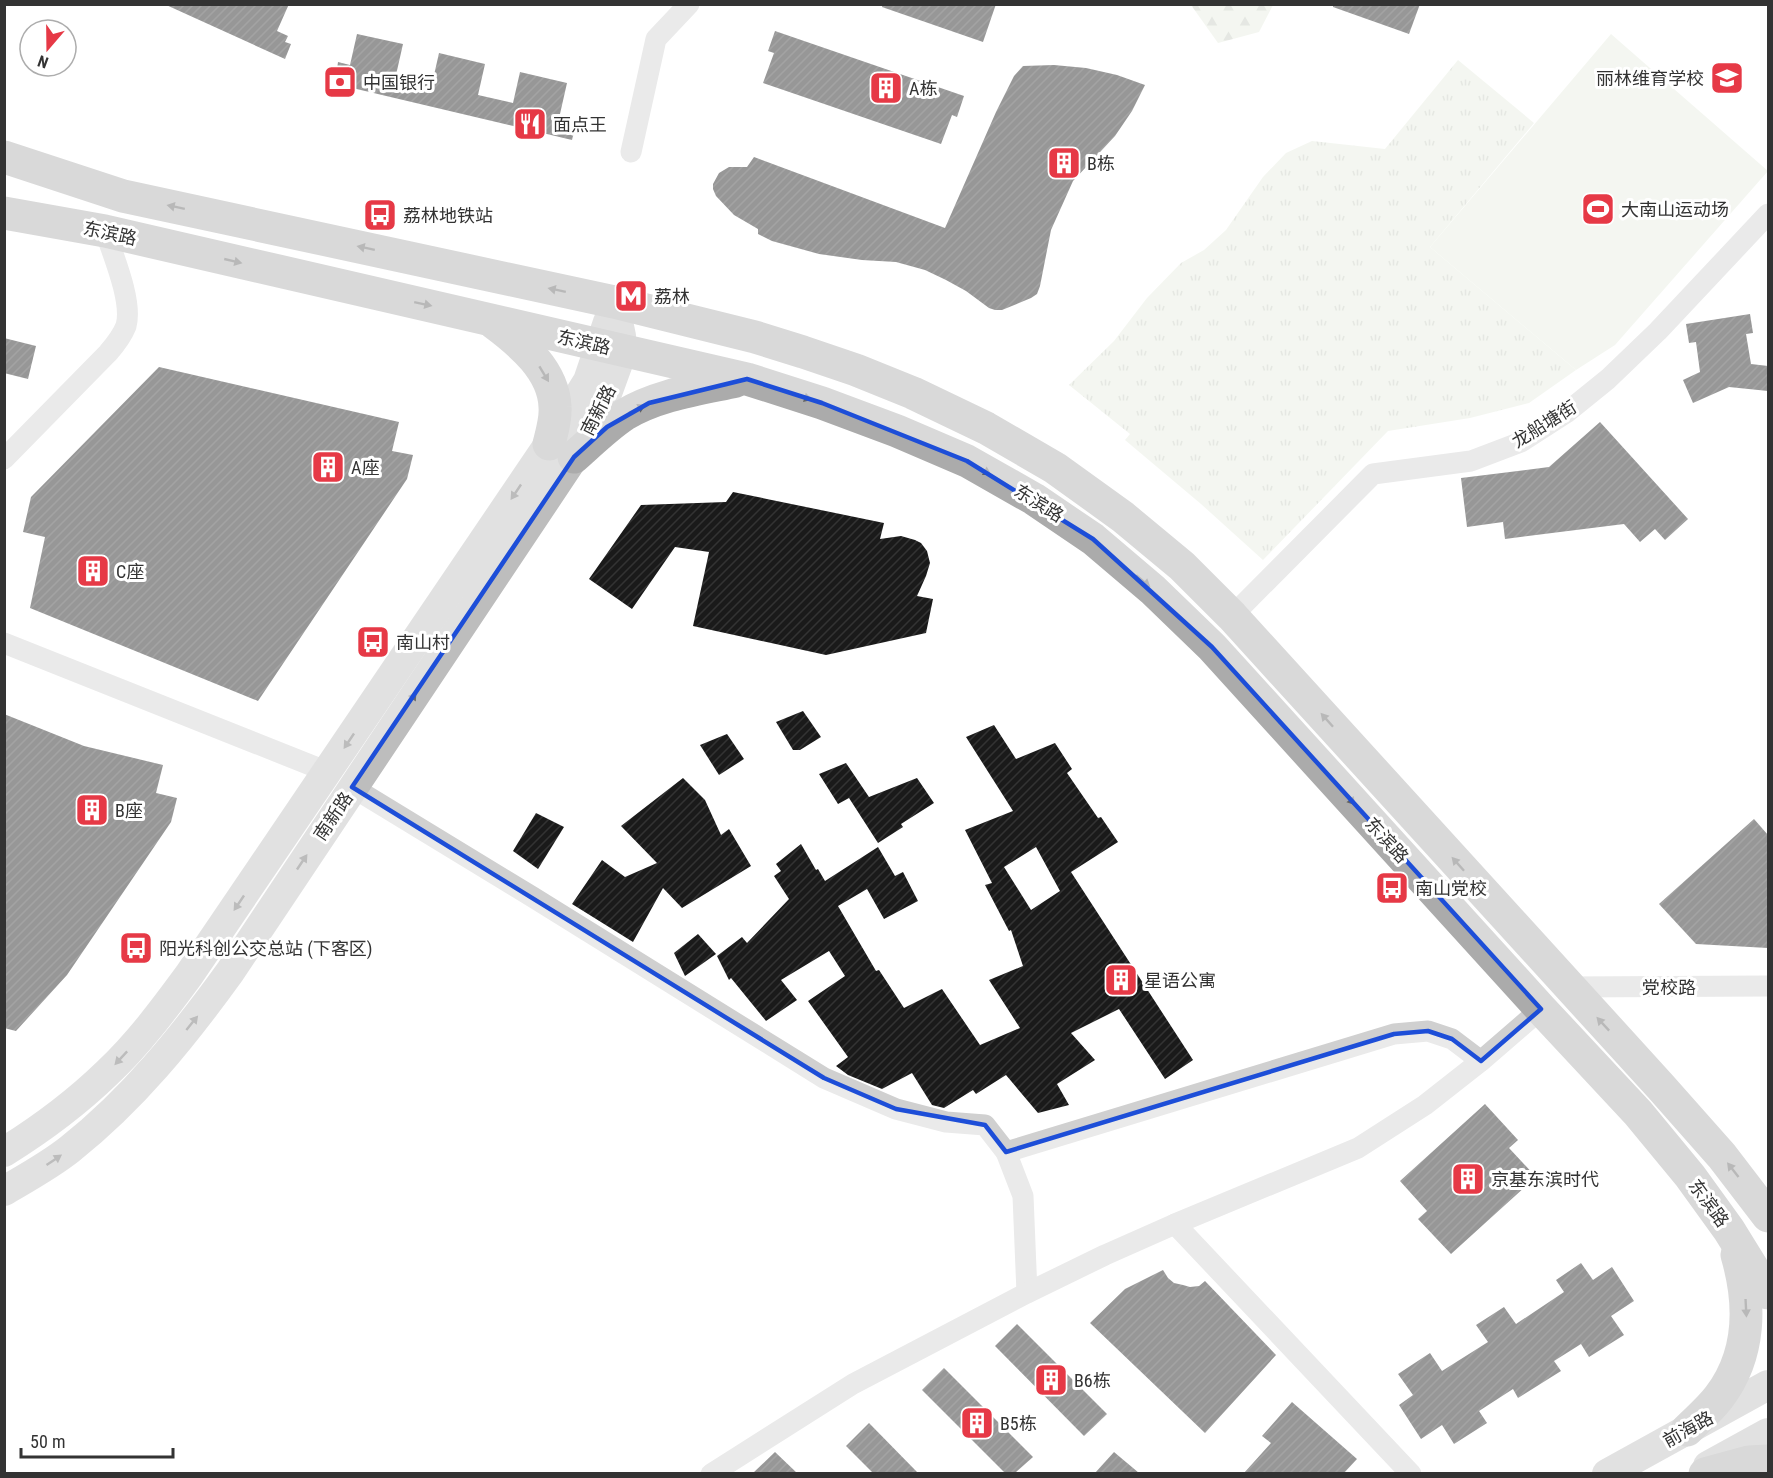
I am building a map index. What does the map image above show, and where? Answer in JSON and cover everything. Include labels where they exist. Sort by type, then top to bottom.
[{"type":"main road","name":"东滨路","points":[[4,157],[123,196],[614,302],[755,337],[803,352],[913,393],[986,428],[1055,468],[1123,517],[1182,567],[1232,616],[1722,1156],[1768,1216]]},
{"type":"main road","points":[[4,176],[123,196]]},
{"type":"main road","name":"东滨路","points":[[7,214],[105,231],[747,379],[897,431],[967,461],[1035,499],[1094,539],[1153,590],[1212,647],[1638,1113],[1690,1176],[1729,1230],[1768,1293]]},
{"type":"main road","name":"南新路","points":[[4,1152],[43,1126],[107,1073],[154,1021],[340,780],[562,451],[588,381],[610,348],[614,302]]},
{"type":"main road","points":[[488,319],[509,334],[545,373],[553,392],[562,451],[649,403],[747,379]]},
{"type":"main road","name":"南新路","points":[[4,1191],[69,1150],[115,1109],[165,1056],[230,972],[340,780]]},
{"type":"main road","points":[[1687,1430],[1720,1396],[1739,1361],[1744,1344],[1746,1298],[1741,1270],[1729,1230]]},
{"type":"main road","name":"前海路","points":[[1607,1473],[1768,1385]]},
{"type":"main road","points":[[1695,1473],[1768,1433]]},
{"type":"main road","points":[[1705,1473],[1749,1462],[1768,1461]]},
{"type":"street","points":[[631,152],[656,39],[689,4]]},
{"type":"street","name":"龙船塘街","points":[[1232,616],[1373,474],[1471,461],[1521,442],[1566,413],[1608,379],[1658,331],[1768,214]]},
{"type":"street","points":[[4,459],[108,353],[126,325],[127,301],[105,231]]},
{"type":"street","points":[[4,643],[340,780],[824,1078],[896,1109],[946,1122],[985,1125],[1006,1152],[1023,1196],[1027,1293]]},
{"type":"street","name":"党校路","points":[[1569,987],[1768,986]]},
{"type":"street","points":[[711,1473],[853,1384],[1027,1293],[1175,1224],[1358,1148],[1425,1105],[1541,1009]]},
{"type":"street","points":[[1006,1152],[1394,1034],[1428,1031],[1452,1039],[1481,1060]]},
{"type":"street","points":[[1175,1224],[1411,1473]]},
{"type":"highlighted area","points":[[747,379],[822,403],[967,461],[1093,539],[1212,647],[1541,1009],[1481,1061],[1452,1039],[1428,1031],[1394,1034],[1006,1152],[985,1125],[896,1109],[824,1078],[352,787],[574,457],[607,427],[649,403]]},
{"type":"green space","points":[[1191,5],[1273,5],[1259,32],[1218,43]]},
{"type":"green space","name":"大南山运动场","points":[[1611,34],[1768,171],[1615,345],[1576,370],[1430,247]]},
{"type":"green space","points":[[1458,60],[1534,123],[1430,247],[1576,370],[1529,403],[1470,418],[1388,431],[1263,560],[1125,440],[1130,434],[1069,385],[1114,341],[1147,298],[1181,263],[1204,250],[1226,230],[1263,177],[1286,153],[1312,141],[1385,149]]},
{"type":"building","points":[[164,4],[289,4],[277,31],[288,36],[285,42],[291,44],[285,59]]},
{"type":"building","points":[[883,4],[996,4],[983,42],[882,7]]},
{"type":"building","points":[[1333,4],[1420,4],[1409,34],[1333,7]]},
{"type":"building","name":"A栋","points":[[775,31],[964,96],[957,117],[952,115],[941,144],[763,83],[774,53],[768,51]]},
{"type":"building","points":[[357,34],[403,44],[396,75],[432,84],[439,53],[485,64],[478,95],[513,103],[520,72],[567,83],[560,114],[571,117],[570,123],[576,124],[572,140],[327,82],[331,67],[337,69],[338,62],[350,65]]},
{"type":"building","points":[[1054,65],[1086,68],[1117,75],[1145,85],[1132,111],[1115,136],[1073,181],[1051,230],[1037,294],[1002,310],[989,308],[966,291],[925,270],[896,262],[819,254],[772,241],[758,234],[758,229],[734,215],[716,196],[713,189],[719,173],[729,167],[747,167],[754,157],[945,228],[1014,76],[1023,66]]},
{"type":"building","points":[[1750,314],[1753,333],[1746,334],[1751,364],[1768,366],[1768,391],[1729,387],[1693,403],[1683,380],[1700,372],[1696,342],[1689,343],[1686,324]]},
{"type":"building","points":[[4,338],[36,346],[28,379],[4,373]]},
{"type":"building","points":[[159,367],[399,422],[392,451],[413,455],[407,479],[258,701],[30,608],[45,537],[23,532],[31,497]]},
{"type":"building","points":[[1600,422],[1688,519],[1665,540],[1655,529],[1640,542],[1624,524],[1505,539],[1503,522],[1467,527],[1461,478],[1549,467]]},
{"type":"building","points":[[733,492],[884,523],[880,539],[901,536],[921,543],[927,551],[930,563],[917,596],[933,599],[926,633],[826,655],[693,626],[709,552],[675,547],[632,609],[589,579],[641,505],[726,502]]},
{"type":"building","points":[[803,711],[821,737],[800,750],[793,750],[776,722]]},
{"type":"building","points":[[4,714],[84,746],[163,765],[156,793],[177,798],[171,822],[67,975],[16,1031],[4,1028]]},
{"type":"building","points":[[994,725],[1016,759],[1055,743],[1072,769],[1067,773],[1098,818],[1101,817],[1118,842],[1071,872],[1193,1060],[1165,1079],[1119,1009],[1071,1033],[1095,1060],[1057,1084],[1069,1105],[1038,1113],[1006,1075],[976,1094],[973,1090],[944,1108],[932,1105],[912,1073],[882,1089],[848,1075],[836,1066],[848,1057],[808,1001],[845,976],[829,951],[781,980],[797,1000],[766,1021],[731,978],[729,980],[717,956],[742,937],[747,943],[789,899],[774,876],[781,871],[776,864],[801,844],[825,881],[878,847],[895,876],[903,872],[918,901],[884,919],[867,889],[838,906],[876,971],[879,970],[904,1008],[942,989],[980,1045],[1020,1028],[989,980],[1023,966],[1011,930],[1009,931],[985,885],[992,883],[965,830],[1013,811],[966,737]],"holes":[[[1036,847],[1060,891],[1031,910],[1004,867]]]},
{"type":"building","points":[[727,734],[744,759],[719,775],[700,745]]},
{"type":"building","points":[[846,763],[869,797],[917,778],[934,803],[901,824],[903,827],[878,843],[849,798],[838,804],[819,774]]},
{"type":"building","points":[[683,778],[705,800],[721,835],[729,829],[751,866],[682,908],[663,888],[633,942],[572,904],[602,860],[625,877],[657,863],[621,826]]},
{"type":"building","points":[[536,813],[564,827],[538,869],[513,851]]},
{"type":"building","points":[[1754,819],[1768,835],[1768,948],[1696,944],[1659,904]]},
{"type":"building","points":[[698,934],[716,954],[685,976],[674,953]]},
{"type":"building","name":"京基东滨时代","points":[[1485,1104],[1518,1140],[1509,1148],[1536,1177],[1451,1254],[1418,1219],[1427,1211],[1400,1181]]},
{"type":"building","points":[[1581,1263],[1593,1280],[1612,1267],[1634,1301],[1611,1316],[1624,1335],[1589,1357],[1581,1344],[1554,1361],[1561,1371],[1518,1398],[1513,1389],[1479,1411],[1487,1423],[1454,1444],[1442,1425],[1421,1439],[1399,1405],[1413,1395],[1398,1374],[1430,1353],[1442,1371],[1488,1342],[1476,1325],[1504,1307],[1516,1324],[1564,1292],[1556,1280]]},
{"type":"building","points":[[1163,1270],[1174,1283],[1190,1287],[1199,1286],[1205,1281],[1276,1355],[1205,1433],[1090,1323],[1125,1289]]},
{"type":"building","name":"B6栋","points":[[1017,1324],[1107,1414],[1084,1436],[995,1346]]},
{"type":"building","name":"B5栋","points":[[944,1368],[1033,1457],[1015,1473],[1005,1473],[922,1390]]},
{"type":"building","points":[[1292,1402],[1357,1459],[1344,1473],[1244,1473],[1271,1443],[1262,1436]]},
{"type":"building","points":[[869,1423],[918,1473],[873,1473],[846,1446]]},
{"type":"building","points":[[775,1452],[797,1473],[753,1473]]},
{"type":"building","points":[[1114,1452],[1139,1473],[1095,1473]]},
{"type":"place","name":"丽林维育学校","points":[[1727,78]]},
{"type":"place","name":"中国银行","points":[[340,82]]},
{"type":"place","name":"A栋","points":[[886,88]]},
{"type":"place","name":"面点王","points":[[530,124]]},
{"type":"place","name":"B栋","points":[[1064,163]]},
{"type":"place","name":"大南山运动场","points":[[1598,209]]},
{"type":"place","name":"荔林地铁站","points":[[380,215]]},
{"type":"place","name":"荔林","points":[[631,296]]},
{"type":"place","name":"A座","points":[[328,467]]},
{"type":"place","name":"C座","points":[[93,571]]},
{"type":"place","name":"南山村","points":[[373,642]]},
{"type":"place","name":"B座","points":[[92,810]]},
{"type":"place","name":"南山党校","points":[[1392,888]]},
{"type":"place","name":"阳光科创公交总站 (下客区)","points":[[136,948]]},
{"type":"place","name":"星语公寓","points":[[1121,980]]},
{"type":"place","name":"京基东滨时代","points":[[1468,1179]]},
{"type":"place","name":"B6栋","points":[[1051,1380]]},
{"type":"place","name":"B5栋","points":[[977,1423]]}]
